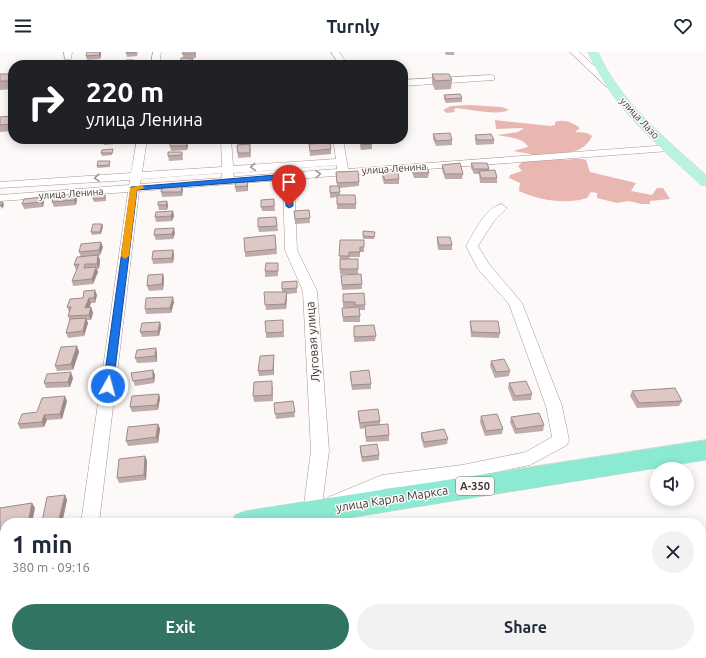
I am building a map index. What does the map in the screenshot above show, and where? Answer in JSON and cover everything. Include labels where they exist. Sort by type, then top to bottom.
[{"type":"highway","name":"улица Карла Маркса","points":[[286,518],[312,512],[706,450]]},
{"type":"main road","points":[[594,52],[610,85]]},
{"type":"main road","name":"улица Лазо","points":[[610,85],[669,148],[706,182]]},
{"type":"street","name":"улица Лазо","points":[[574,52],[610,85]]},
{"type":"street","points":[[408,83],[491,78]]},
{"type":"street","points":[[91,518],[141,144]]},
{"type":"street","points":[[226,144],[228,181]]},
{"type":"street","points":[[135,181],[228,169],[342,167],[339,144]]},
{"type":"street","name":"улица Ленина","points":[[0,185],[135,181],[228,181],[288,176],[342,167],[515,159],[669,148]]},
{"type":"street","name":"Луговая улица","points":[[288,176],[290,250],[310,291],[320,451],[312,512]]},
{"type":"street","name":"улица Ленина","points":[[0,198],[135,181]]},
{"type":"street","points":[[312,512],[382,482],[462,472],[530,458],[561,440],[554,406],[515,303],[483,266],[472,246],[489,219],[501,208]]},
{"type":"shaded area","points":[[470,105],[502,107],[509,110],[504,112],[491,112],[456,108],[454,110],[455,112],[447,113],[443,110],[451,106]]},
{"type":"shaded area","points":[[495,120],[550,126],[555,125],[555,122],[559,121],[571,123],[580,128],[575,132],[587,133],[592,136],[582,148],[557,154],[560,159],[586,160],[590,172],[636,183],[631,191],[652,195],[657,188],[663,188],[670,199],[650,201],[650,204],[641,204],[629,201],[617,203],[597,198],[597,193],[591,192],[587,198],[562,201],[535,197],[519,191],[520,183],[509,178],[510,175],[522,171],[518,166],[531,154],[513,151],[528,147],[523,141],[498,135],[518,132],[524,128],[496,129]]},
{"type":"building","points":[[87,52],[100,52],[99,55],[86,56]]},
{"type":"building","points":[[183,52],[195,52],[195,54],[182,54]]},
{"type":"building","points":[[181,58],[193,58],[192,60],[181,60]]},
{"type":"building","points":[[0,74],[8,74],[8,81],[0,81]]},
{"type":"building","points":[[432,74],[449,74],[452,80],[435,81]]},
{"type":"building","points":[[460,94],[462,98],[446,99],[444,95]]},
{"type":"building","points":[[8,116],[8,124],[0,125],[0,117]]},
{"type":"building","points":[[450,133],[452,140],[436,141],[433,134]]},
{"type":"building","points":[[491,134],[494,140],[477,140],[475,135]]},
{"type":"building","points":[[170,144],[186,144],[186,146],[170,146]]},
{"type":"building","points":[[250,144],[250,153],[238,153],[237,145]]},
{"type":"building","points":[[309,144],[330,144],[331,149],[310,151]]},
{"type":"building","points":[[113,149],[112,153],[101,153],[102,150]]},
{"type":"building","points":[[168,152],[182,152],[182,155],[168,156]]},
{"type":"building","points":[[98,161],[110,161],[109,165],[97,166]]},
{"type":"building","points":[[460,163],[463,174],[445,174],[442,165]]},
{"type":"building","points":[[471,163],[487,163],[489,169],[474,169]]},
{"type":"building","points":[[412,167],[427,167],[429,173],[414,173]]},
{"type":"building","points":[[397,168],[399,179],[385,180],[382,172]]},
{"type":"building","points":[[495,170],[497,178],[481,178],[479,171]]},
{"type":"building","points":[[358,171],[359,182],[337,183],[336,172]]},
{"type":"building","points":[[248,181],[247,186],[235,187],[236,182]]},
{"type":"building","points":[[182,185],[181,192],[161,192],[162,186]]},
{"type":"building","points":[[330,186],[339,186],[340,192],[330,193]]},
{"type":"building","points":[[76,194],[74,200],[52,202],[54,196]]},
{"type":"building","points":[[105,195],[105,198],[93,199],[94,196]]},
{"type":"building","points":[[337,195],[355,195],[356,204],[337,204]]},
{"type":"building","points":[[42,197],[41,202],[22,204],[24,199]]},
{"type":"building","points":[[274,199],[274,206],[261,207],[261,200]]},
{"type":"building","points":[[167,201],[166,205],[158,205],[158,202]]},
{"type":"building","points":[[309,210],[310,218],[295,219],[294,211]]},
{"type":"building","points":[[173,211],[171,216],[155,217],[156,212]]},
{"type":"building","points":[[276,217],[277,226],[258,227],[258,218]]},
{"type":"building","points":[[93,224],[102,224],[100,232],[91,232]]},
{"type":"building","points":[[174,228],[172,234],[154,235],[155,229]]},
{"type":"building","points":[[363,231],[375,232],[374,237],[363,236]]},
{"type":"building","points":[[275,235],[276,249],[245,252],[244,238]]},
{"type":"building","points":[[437,237],[450,237],[452,245],[439,245]]},
{"type":"building","points":[[340,240],[364,240],[364,247],[360,247],[360,252],[349,252],[349,256],[339,256]]},
{"type":"building","points":[[101,242],[99,250],[79,252],[81,244]]},
{"type":"building","points":[[173,250],[172,258],[152,259],[153,251]]},
{"type":"building","points":[[98,255],[97,264],[85,264],[84,268],[96,267],[92,279],[72,281],[79,264],[74,265],[77,257]]},
{"type":"building","points":[[340,259],[358,259],[358,269],[340,269]]},
{"type":"building","points":[[266,263],[278,263],[278,271],[265,271]]},
{"type":"building","points":[[163,274],[162,284],[147,286],[148,275]]},
{"type":"building","points":[[361,274],[362,284],[342,285],[341,275]]},
{"type":"building","points":[[297,281],[297,288],[282,289],[282,282]]},
{"type":"building","points":[[95,290],[94,298],[89,298],[85,308],[91,307],[89,315],[68,316],[71,307],[67,307],[70,299],[83,298],[84,291]]},
{"type":"building","points":[[264,292],[287,292],[285,304],[265,305]]},
{"type":"building","points":[[364,293],[365,305],[355,305],[355,302],[343,302],[343,294]]},
{"type":"building","points":[[173,297],[170,308],[145,309],[146,298]]},
{"type":"building","points":[[359,307],[360,316],[343,317],[342,308]]},
{"type":"building","points":[[86,318],[83,331],[66,333],[70,319]]},
{"type":"building","points":[[283,320],[283,332],[266,333],[265,321]]},
{"type":"building","points":[[470,321],[498,321],[500,333],[472,332]]},
{"type":"building","points":[[160,322],[158,331],[140,332],[142,323]]},
{"type":"building","points":[[374,325],[376,336],[354,337],[354,326]]},
{"type":"building","points":[[77,346],[71,364],[55,366],[61,347]]},
{"type":"building","points":[[156,348],[155,356],[135,358],[137,350]]},
{"type":"building","points":[[274,355],[273,370],[258,371],[260,356]]},
{"type":"building","points":[[504,359],[510,371],[496,372],[491,361]]},
{"type":"building","points":[[153,370],[153,378],[133,381],[131,373]]},
{"type":"building","points":[[369,370],[371,384],[352,385],[350,372]]},
{"type":"building","points":[[71,372],[68,382],[44,383],[47,374]]},
{"type":"building","points":[[272,381],[272,395],[253,396],[254,382]]},
{"type":"building","points":[[526,381],[532,394],[515,396],[509,383]]},
{"type":"building","points":[[675,388],[682,401],[639,403],[632,391]]},
{"type":"building","points":[[159,394],[157,405],[130,407],[132,396]]},
{"type":"building","points":[[65,396],[60,414],[44,415],[42,422],[18,424],[22,414],[37,412],[42,398]]},
{"type":"building","points":[[293,401],[295,412],[275,414],[274,403]]},
{"type":"building","points":[[378,409],[380,421],[360,423],[358,411]]},
{"type":"building","points":[[539,413],[544,425],[516,429],[511,417]]},
{"type":"building","points":[[497,414],[503,429],[486,431],[481,416]]},
{"type":"building","points":[[158,424],[156,437],[126,441],[128,427]]},
{"type":"building","points":[[388,424],[389,435],[366,437],[365,426]]},
{"type":"building","points":[[444,429],[448,439],[424,442],[421,433]]},
{"type":"building","points":[[377,444],[379,455],[362,457],[360,446]]},
{"type":"building","points":[[145,456],[144,475],[117,478],[119,459]]},
{"type":"building","points":[[65,495],[59,518],[43,518],[47,497]]},
{"type":"building","points":[[32,503],[29,518],[0,518],[0,508]]},
{"type":"slow traffic","points":[[125,256],[134,188],[141,188]]},
{"type":"route","points":[[108,386],[134,188],[288,176],[289,206]]}]
